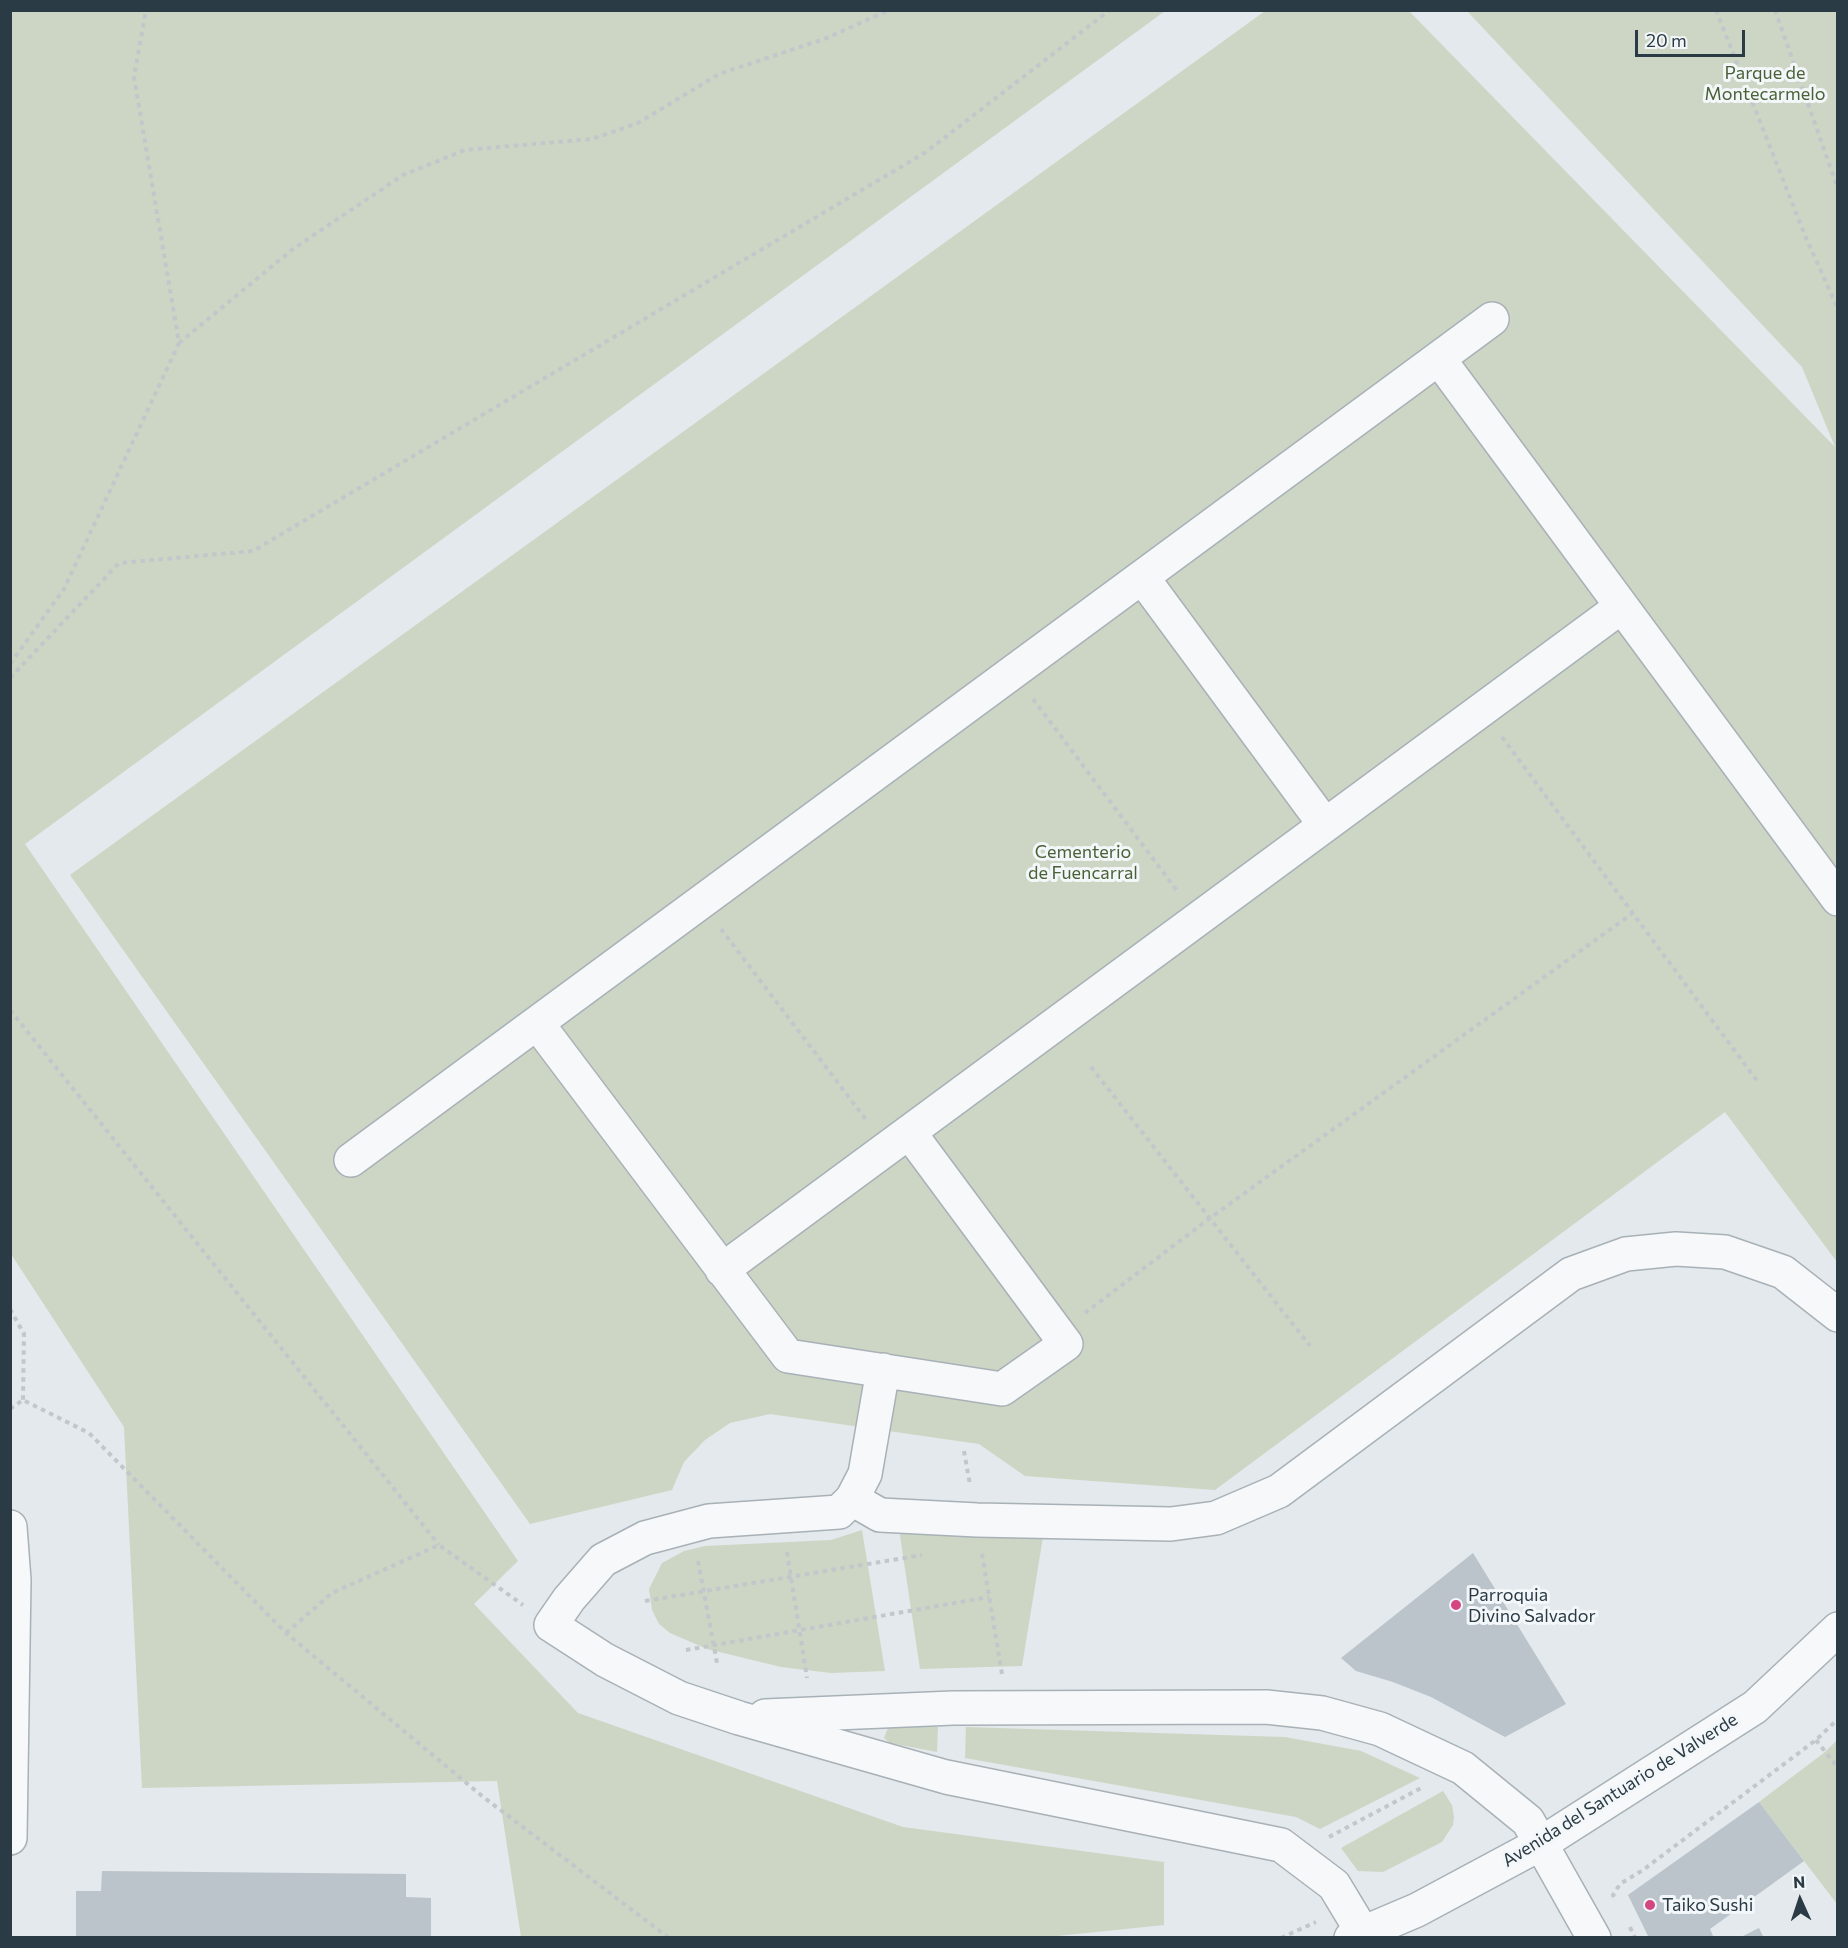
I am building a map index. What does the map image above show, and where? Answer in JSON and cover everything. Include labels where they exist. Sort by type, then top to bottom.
[{"type":"street","points":[[351,1160],[1492,320]]},
{"type":"street","points":[[1439,359],[1838,899]]},
{"type":"street","points":[[1142,577],[1326,825]]},
{"type":"street","points":[[722,1270],[1622,607]]},
{"type":"street","points":[[537,1023],[788,1356],[1002,1389],[1066,1344],[898,1140]]},
{"type":"street","points":[[852,1499],[880,1515],[977,1520],[1172,1524],[1216,1518],[1278,1491],[1571,1274],[1626,1254],[1676,1250],[1725,1252],[1783,1272],[1838,1315]]},
{"type":"street","points":[[883,1370],[865,1474],[852,1499],[839,1512],[709,1521],[645,1538],[603,1560],[569,1599],[551,1625],[605,1660],[679,1698],[739,1718],[946,1777],[1281,1845],[1334,1885],[1360,1936]]},
{"type":"street","points":[[10,1527],[14,1580],[10,1838]]},
{"type":"street","name":"Avenida del Santuario de Valverde","points":[[1360,1936],[1417,1910],[1542,1843],[1755,1707],[1838,1629]]},
{"type":"street","points":[[739,1718],[953,1708],[1266,1707],[1322,1713],[1380,1729],[1463,1768],[1528,1821],[1594,1938]]},
{"type":"path","points":[[146,10],[134,77],[179,343]]},
{"type":"path","points":[[10,664],[64,589],[179,343],[293,249],[403,176],[465,150],[592,139],[638,123],[719,74],[828,38],[889,10]]},
{"type":"path","points":[[10,678],[119,563],[253,551],[926,152],[1110,10]]},
{"type":"path","points":[[1716,10],[1775,162],[1835,296],[1838,309]]},
{"type":"path","points":[[1775,10],[1838,189]]},
{"type":"path","points":[[1013,672],[1198,919]]},
{"type":"path","points":[[1482,710],[1758,1082]]},
{"type":"path","points":[[701,903],[898,1140]]},
{"type":"path","points":[[1058,1334],[1210,1218],[1633,914]]},
{"type":"path","points":[[10,1010],[439,1545],[551,1625]]},
{"type":"path","points":[[1091,1067],[1310,1346]]},
{"type":"path","points":[[10,1309],[24,1334],[23,1400]]},
{"type":"path","points":[[10,1409],[23,1400]]},
{"type":"path","points":[[23,1400],[89,1433],[286,1633],[482,1796],[669,1938]]},
{"type":"path","points":[[964,1451],[1002,1675]]},
{"type":"path","points":[[286,1633],[332,1593],[439,1545]]},
{"type":"path","points":[[786,1546],[807,1678]]},
{"type":"path","points":[[696,1552],[717,1663]]},
{"type":"path","points":[[645,1601],[922,1555]]},
{"type":"path","points":[[686,1650],[989,1597]]},
{"type":"path","points":[[1618,1904],[1613,1895],[1620,1884],[1643,1870],[1816,1740],[1838,1719]]},
{"type":"path","points":[[1816,1740],[1838,1768]]},
{"type":"path","points":[[1328,1837],[1424,1787]]},
{"type":"path","points":[[1627,1922],[1635,1938]]},
{"type":"path","points":[[1281,1938],[1298,1930]]},
{"type":"green space","points":[[10,11],[1165,11],[25,844],[518,1561],[474,1604],[578,1713],[903,1827],[1164,1862],[1164,1925],[1038,1938],[521,1937],[497,1781],[142,1788],[124,1427],[11,1254]]},
{"type":"green space","name":"Cementerio de Fuencarral","points":[[1265,11],[1409,11],[1835,447],[1802,367],[1467,11],[1837,11],[1837,1262],[1725,1112],[1215,1490],[1025,1476],[979,1444],[770,1414],[730,1423],[705,1440],[684,1462],[672,1490],[530,1524],[70,875]]},
{"type":"green space","points":[[899,1529],[1043,1537],[1022,1666],[920,1669]]},
{"type":"green space","points":[[862,1530],[885,1671],[831,1673],[781,1667],[707,1649],[670,1633],[659,1624],[652,1610],[649,1589],[662,1563],[684,1551],[705,1546],[831,1540]]},
{"type":"green space","points":[[889,1725],[938,1727],[937,1752],[890,1743],[884,1738]]},
{"type":"green space","points":[[966,1727],[1285,1737],[1361,1751],[1420,1778],[1320,1829],[1296,1817],[965,1758]]},
{"type":"green space","points":[[1837,1740],[1837,1904],[1759,1802],[1825,1752]]},
{"type":"green space","points":[[1443,1791],[1452,1805],[1454,1817],[1453,1825],[1442,1842],[1383,1872],[1358,1871],[1341,1848]]},
{"type":"building","name":"Parroquia Divino Salvador","points":[[1473,1553],[1566,1704],[1505,1737],[1431,1697],[1356,1671],[1341,1658]]},
{"type":"building","points":[[1759,1802],[1804,1861],[1710,1929],[1714,1938],[1649,1938],[1628,1895]]},
{"type":"building","points":[[102,1871],[406,1874],[406,1897],[431,1898],[431,1938],[76,1938],[76,1891],[101,1891]]},
{"type":"building","points":[[1759,1928],[1764,1938],[1739,1938]]},
{"type":"place","name":"Parroquia Divino Salvador","points":[[1456,1605]]},
{"type":"place","name":"Taiko Sushi","points":[[1650,1905]]},
{"type":"park label","name":"Parque de Montecarmelo","points":[[1765,83]]}]
